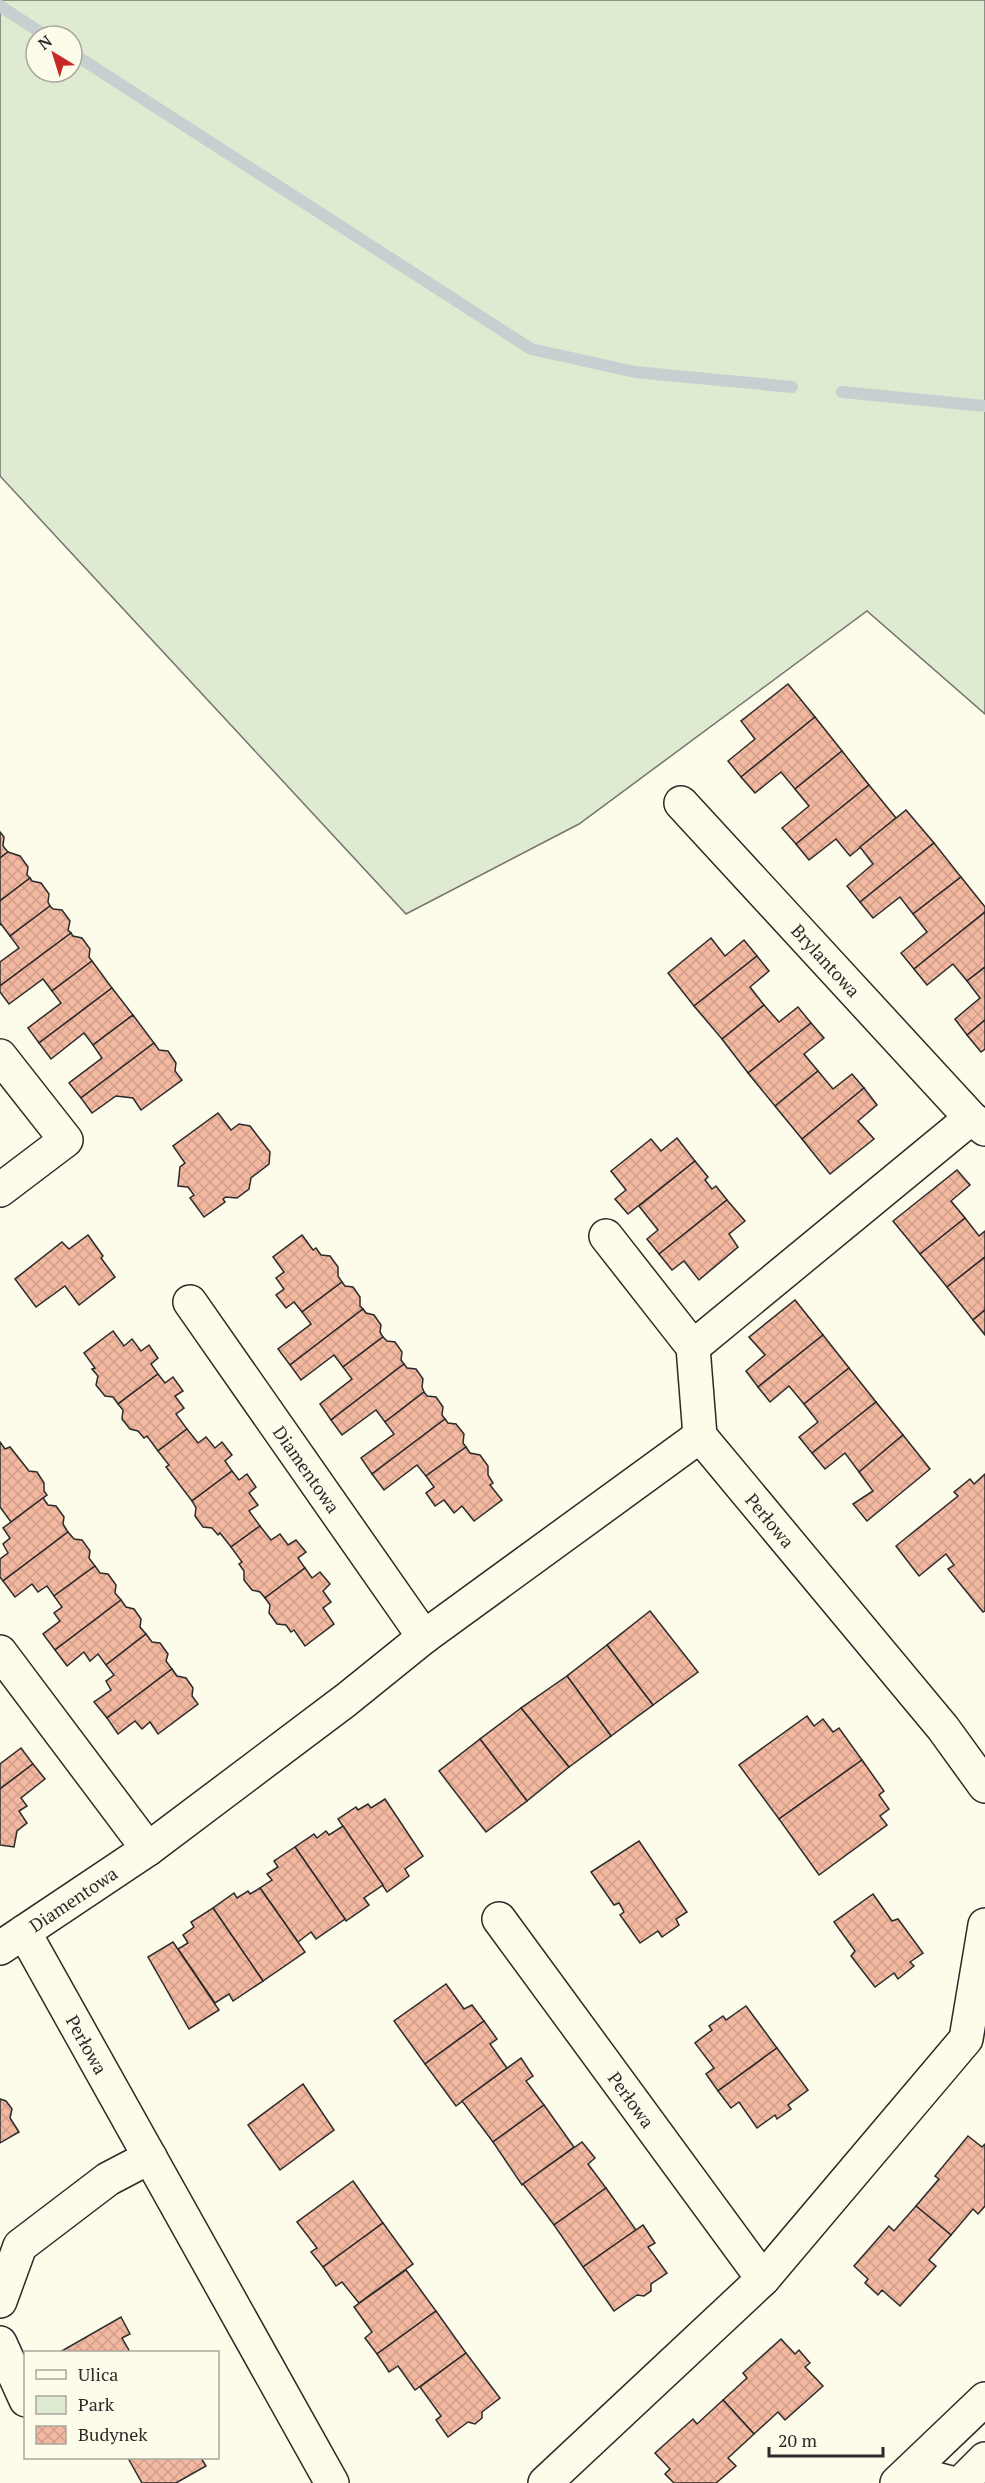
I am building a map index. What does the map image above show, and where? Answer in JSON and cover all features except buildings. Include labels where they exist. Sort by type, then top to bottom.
[{"type":"street","name":"Brylantowa","points":[[681,803],[978,1124],[693,1347]]},
{"type":"street","points":[[0,1056],[66,1140],[0,1190]]},
{"type":"street","points":[[606,1236],[693,1347],[700,1436]]},
{"type":"street","name":"Diamentowa","points":[[190,1302],[424,1637]]},
{"type":"street","name":"Diamentowa","points":[[12,1940],[148,1849],[346,1700],[424,1637],[700,1436]]},
{"type":"street","name":"Perłowa","points":[[700,1436],[943,1728],[985,1786]]},
{"type":"street","points":[[0,1652],[148,1849]]},
{"type":"street","name":"Perłowa","points":[[499,1919],[763,2279]]},
{"type":"street","points":[[545,2483],[763,2279],[966,2039],[985,1925]]},
{"type":"street","name":"Perłowa","points":[[12,1940],[150,2157],[332,2483]]},
{"type":"street","points":[[0,2301],[20,2246],[108,2179],[150,2157]]},
{"type":"street","points":[[0,2343],[24,2396]]},
{"type":"street","points":[[906,2479],[985,2399]]},
{"type":"street","points":[[961,2483],[985,2459]]},
{"type":"street","points":[[906,2479],[951,2483]]},
{"type":"green space","points":[[0,0],[985,0],[985,714],[867,611],[579,824],[406,914],[0,476]]},
{"type":"waterway","points":[[0,6],[28,24]]},
{"type":"waterway","points":[[84,61],[531,349],[635,372],[792,387]]},
{"type":"waterway","points":[[842,392],[985,406]]}]
